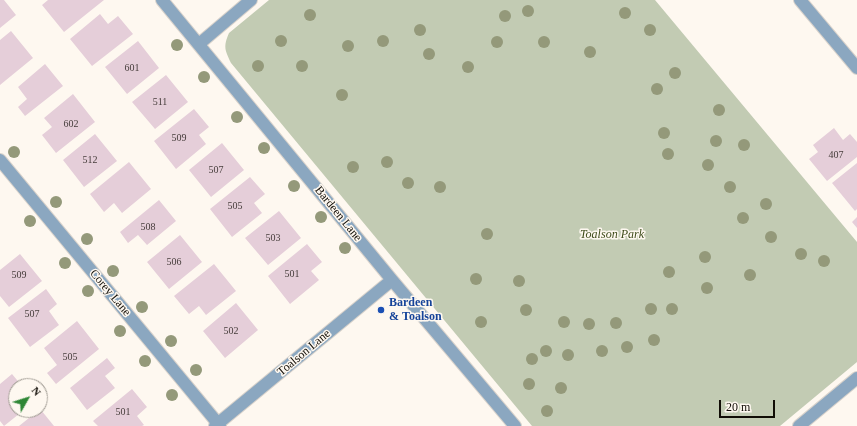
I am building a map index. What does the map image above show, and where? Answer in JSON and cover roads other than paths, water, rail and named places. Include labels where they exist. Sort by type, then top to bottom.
[{"type":"street","name":"Bardeen Lane","points":[[162,0],[392,280],[515,426]]},
{"type":"street","points":[[199,44],[251,0]]},
{"type":"street","points":[[800,0],[857,68]]},
{"type":"street","name":"Corey Lane","points":[[0,160],[218,425]]},
{"type":"street","name":"Toalson Lane","points":[[218,425],[392,280]]},
{"type":"street","points":[[799,426],[857,378]]},
{"type":"place","name":"Bardeen & Toalson","points":[[381,310]]},
{"type":"park label","name":"Toalson Park","points":[[612,235]]}]
